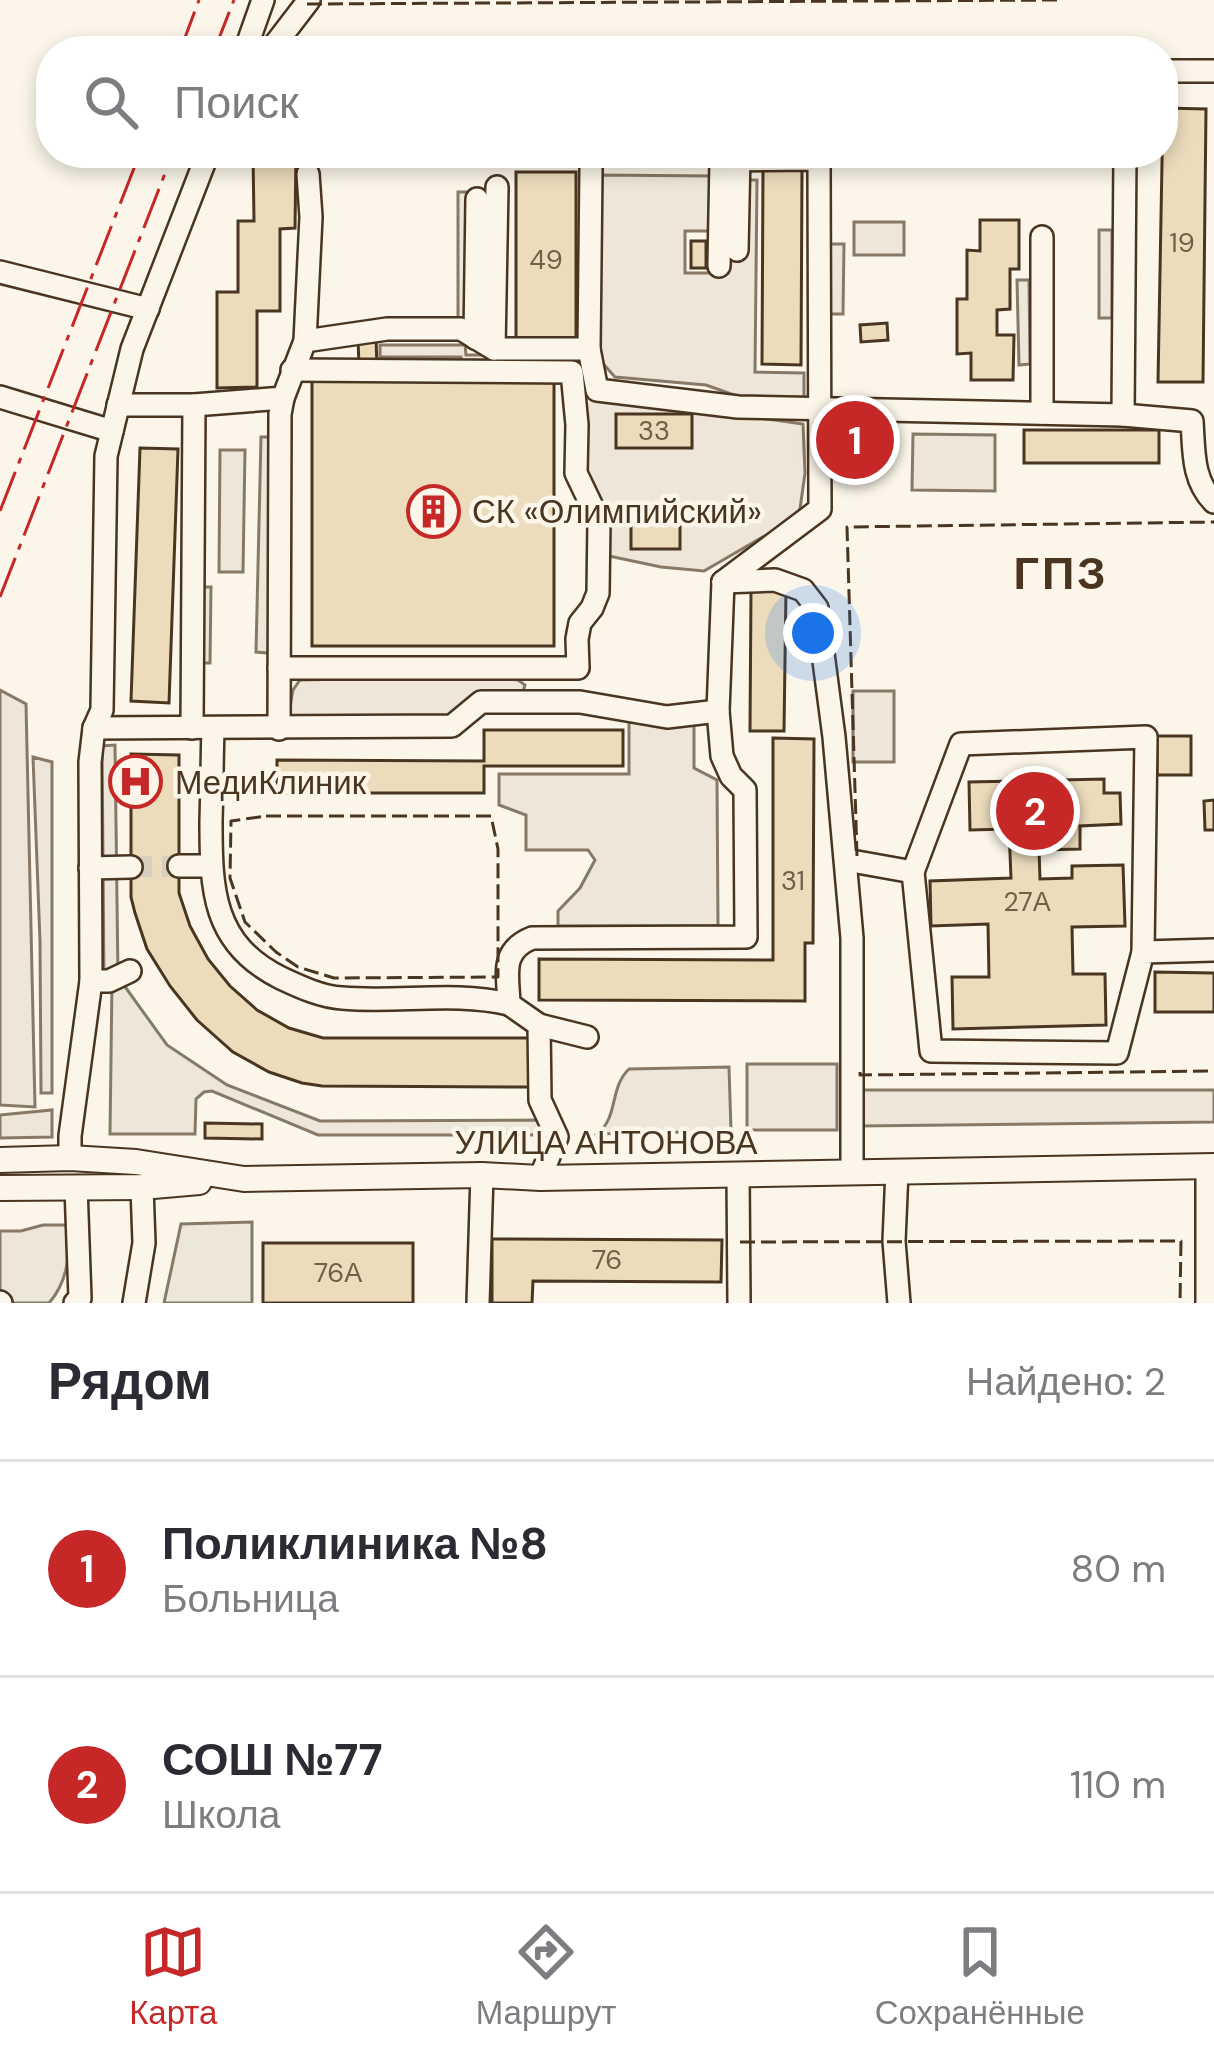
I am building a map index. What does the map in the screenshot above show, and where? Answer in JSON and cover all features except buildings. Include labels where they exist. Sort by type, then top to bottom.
[{"type":"main road","points":[[70,1159],[76,1187]]},
{"type":"main road","name":"УЛИЦА АНТОНОВА","points":[[0,1160],[136,1162],[244,1179],[1210,1166]]},
{"type":"main road","points":[[0,1188],[244,1179]]},
{"type":"street","points":[[250,36],[263,0]]},
{"type":"street","points":[[281,36],[309,0]]},
{"type":"street","points":[[1178,71],[1214,71]]},
{"type":"street","points":[[70,1159],[91,982],[90,762],[94,728],[102,710],[106,456],[132,350],[202,168]]},
{"type":"street","points":[[728,258],[738,168]]},
{"type":"street","points":[[723,581],[820,509],[819,168]]},
{"type":"street","points":[[1123,415],[1125,168]]},
{"type":"street","points":[[591,169],[589,349],[597,390],[738,407],[1123,415],[1192,421],[1195,472],[1214,502]]},
{"type":"street","points":[[279,729],[280,414],[305,341],[311,217],[308,174]]},
{"type":"street","points":[[484,344],[487,193]]},
{"type":"street","points":[[1042,237],[1042,413]]},
{"type":"street","points":[[0,272],[148,309]]},
{"type":"street","points":[[305,341],[387,329],[461,329],[484,344],[589,349]]},
{"type":"street","points":[[279,668],[578,668],[580,623],[598,593],[599,521],[576,473],[572,372],[292,370]]},
{"type":"street","points":[[0,397],[112,431]]},
{"type":"street","points":[[118,405],[283,398]]},
{"type":"street","points":[[194,405],[202,728],[211,866],[224,924],[242,951],[301,988],[339,998],[483,998],[509,1004],[539,1025],[587,1037]]},
{"type":"street","points":[[723,581],[775,580],[803,590],[818,608],[853,938],[852,1172]]},
{"type":"street","points":[[509,1004],[508,958],[519,943],[532,938],[746,937],[746,790],[730,776],[722,756],[718,711],[723,581]]},
{"type":"street","points":[[94,728],[452,726],[482,702],[580,702],[667,717],[718,711]]},
{"type":"street","points":[[1146,737],[1143,952],[1117,1053],[931,1051],[913,872],[961,744],[1146,737]]},
{"type":"street","points":[[846,860],[913,872]]},
{"type":"street","points":[[179,866],[211,866]]},
{"type":"street","points":[[90,868],[131,867]]},
{"type":"street","points":[[1143,952],[1214,950]]},
{"type":"street","points":[[91,982],[110,981],[130,971]]},
{"type":"street","points":[[539,1025],[540,1100],[556,1137],[540,1178]]},
{"type":"street","points":[[1208,1303],[1210,1166]]},
{"type":"street","points":[[897,1172],[894,1241],[899,1303]]},
{"type":"street","points":[[738,1174],[739,1303]]},
{"type":"street","points":[[478,1303],[482,1175]]},
{"type":"street","points":[[127,1300],[144,1243],[142,1186]]},
{"type":"street","points":[[75,1303],[80,1298],[76,1187]]},
{"type":"shaded area","points":[[598,175],[713,176],[712,231],[685,231],[685,273],[728,273],[729,180],[757,180],[755,372],[804,373],[804,401],[748,400],[706,385],[615,377],[597,357]]},
{"type":"shaded area","points":[[458,192],[470,192],[470,323],[458,323]]},
{"type":"shaded area","points":[[854,222],[904,222],[904,255],[854,255]]},
{"type":"shaded area","points":[[1099,230],[1112,230],[1112,318],[1099,318]]},
{"type":"shaded area","points":[[830,244],[844,244],[843,314],[829,314]]},
{"type":"shaded area","points":[[1017,280],[1029,280],[1030,364],[1019,365]]},
{"type":"shaded area","points":[[380,345],[465,345],[466,355],[494,355],[494,366],[462,366],[461,357],[380,357]]},
{"type":"shaded area","points":[[578,393],[803,424],[805,473],[799,516],[704,571],[604,555],[580,472]]},
{"type":"shaded area","points":[[913,434],[995,435],[995,491],[912,490]]},
{"type":"shaded area","points":[[261,437],[273,437],[268,653],[256,652]]},
{"type":"shaded area","points":[[220,450],[245,450],[243,572],[219,572]]},
{"type":"shaded area","points":[[198,587],[211,587],[210,663],[198,663]]},
{"type":"shaded area","points":[[489,676],[518,680],[525,685],[523,692],[452,716],[288,718],[293,690],[300,680]]},
{"type":"shaded area","points":[[0,690],[26,704],[35,1107],[0,1105]]},
{"type":"shaded area","points":[[853,691],[894,691],[894,762],[853,762]]},
{"type":"shaded area","points":[[629,722],[694,722],[694,768],[717,780],[718,926],[558,926],[558,911],[580,888],[595,860],[588,850],[526,850],[526,815],[499,805],[499,774],[629,774]]},
{"type":"shaded area","points":[[115,745],[118,977],[167,1045],[227,1085],[320,1121],[547,1120],[547,1135],[318,1135],[212,1091],[196,1099],[195,1134],[110,1134],[112,981],[104,980],[102,746]]},
{"type":"shaded area","points":[[33,757],[52,762],[52,1093],[41,1093]]},
{"type":"shaded area","points":[[747,1064],[837,1064],[837,1130],[747,1130]]},
{"type":"shaded area","points":[[729,1067],[731,1131],[597,1134],[629,1069]]},
{"type":"shaded area","points":[[860,1090],[1214,1090],[1214,1122],[860,1126]]},
{"type":"shaded area","points":[[52,1110],[52,1137],[0,1138],[0,1115]]},
{"type":"shaded area","points":[[252,1222],[252,1303],[164,1303],[181,1224]]},
{"type":"shaded area","points":[[69,1225],[61,1285],[49,1303],[8,1303],[0,1296],[0,1231]]},
{"type":"tunnel","points":[[131,867],[179,866]]},
{"type":"fence","points":[[307,4],[1062,0]]},
{"type":"fence","points":[[857,856],[847,527],[1214,522]]},
{"type":"fence","points":[[266,816],[491,816],[498,849],[498,977],[334,978],[298,967],[276,952],[245,922],[230,878],[231,821],[266,816]]},
{"type":"fence","points":[[860,1072],[1214,1071]]},
{"type":"fence","points":[[740,1242],[1181,1241],[1180,1303]]},
{"type":"power","points":[[186,36],[199,0]]},
{"type":"power","points":[[220,36],[234,0]]},
{"type":"power","points":[[0,511],[134,168]]},
{"type":"power","points":[[0,597],[167,168]]},
{"type":"place","name":"Поликлиника №8","points":[[855,440]]},
{"type":"place","name":"СК «Олимпийский»","points":[[433,511]]},
{"type":"place","name":"МедиКлиник","points":[[136,782]]},
{"type":"place","name":"СОШ №77","points":[[1035,811]]},
{"type":"district","name":"ГПЗ","points":[[1061,573]]}]
